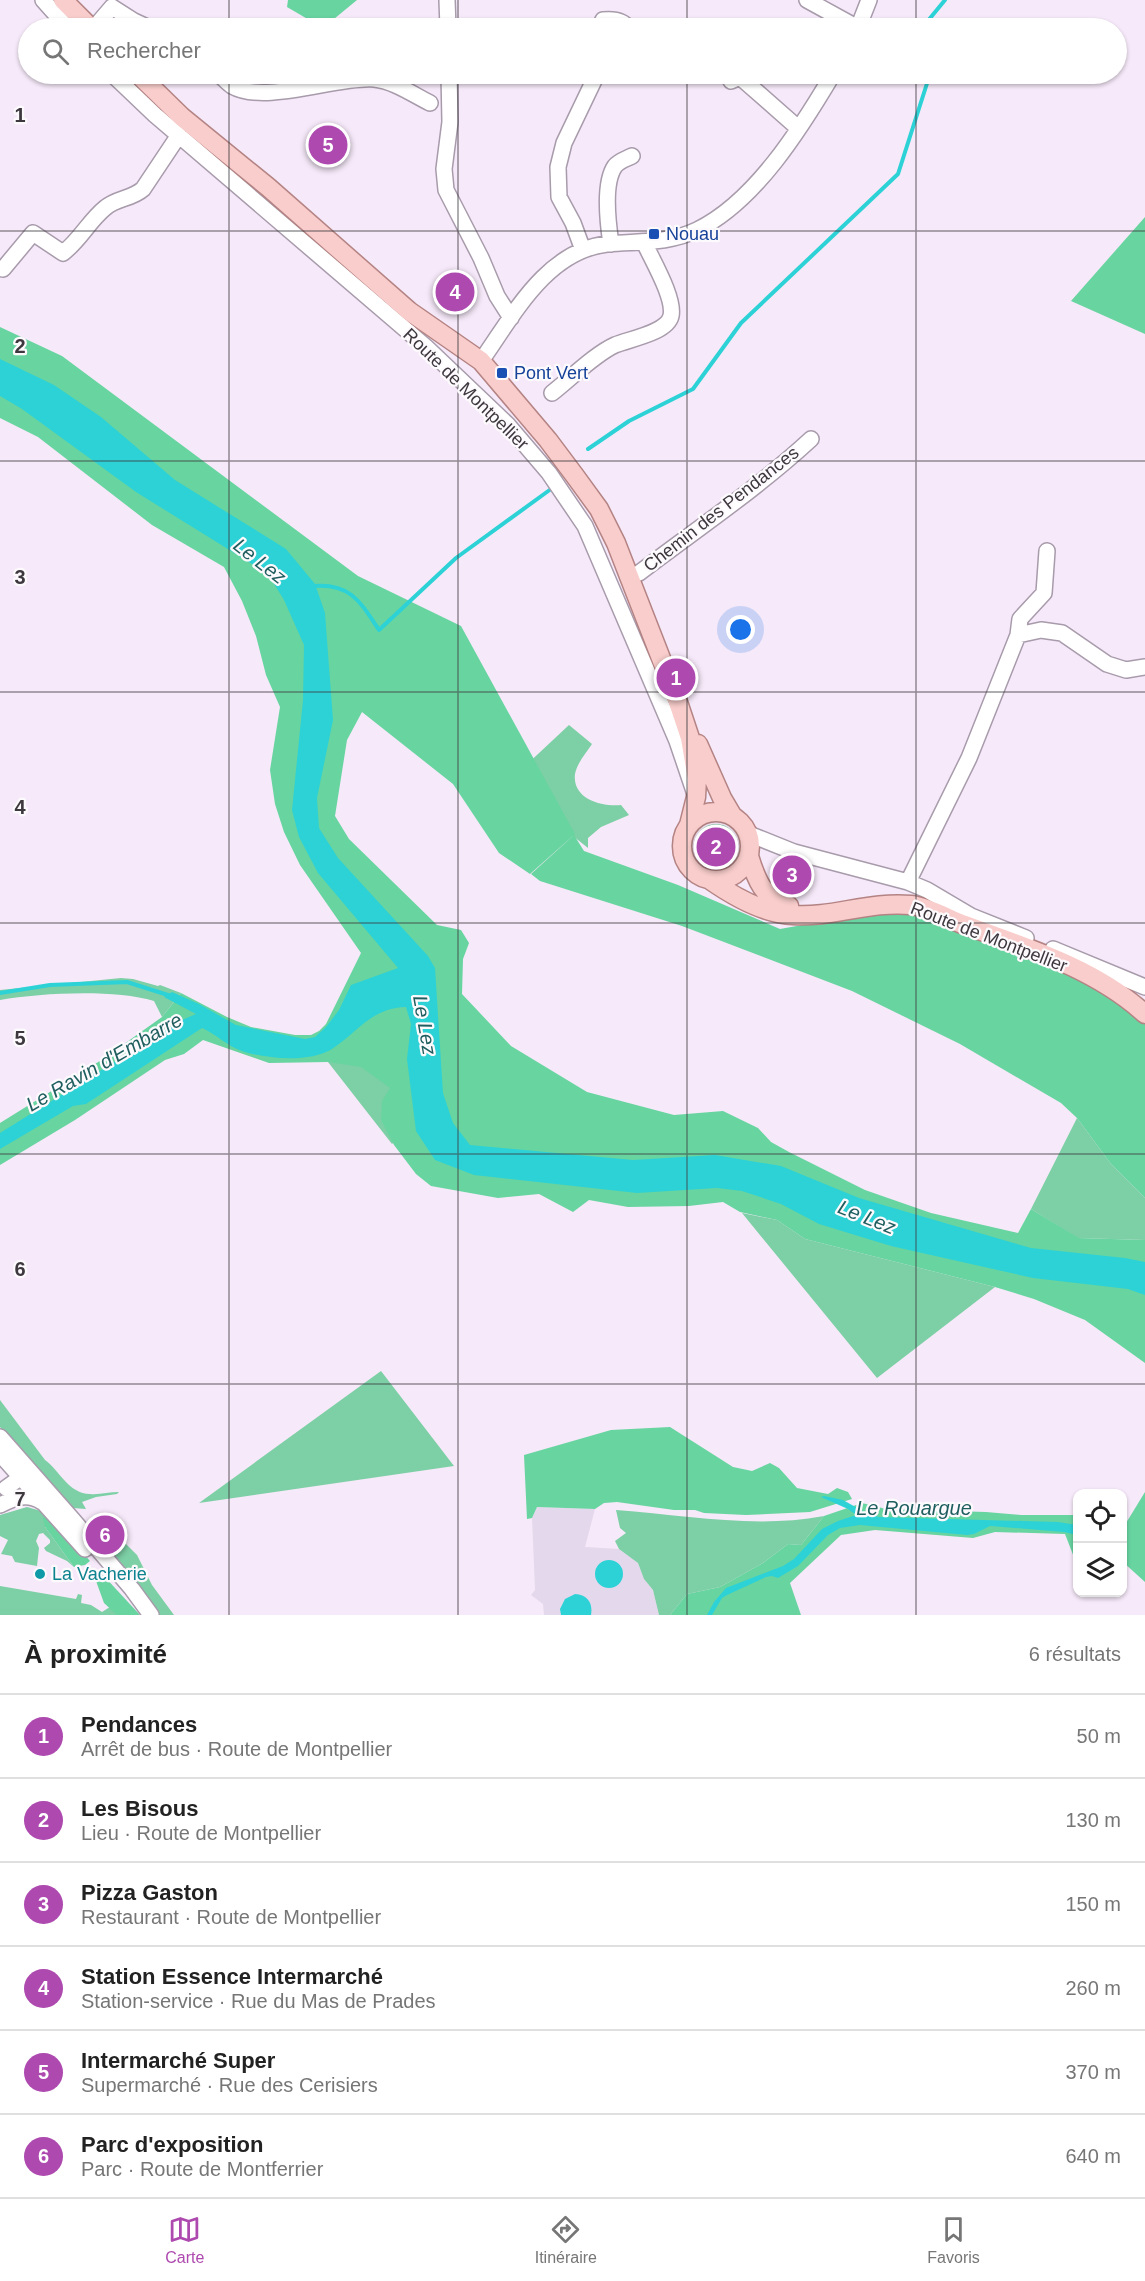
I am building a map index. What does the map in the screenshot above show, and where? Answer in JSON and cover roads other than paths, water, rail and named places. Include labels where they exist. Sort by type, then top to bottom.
[{"type":"main road","points":[[63,0],[82,18]]},
{"type":"main road","name":"Route de Montpellier","points":[[148,84],[182,117],[268,187],[409,310],[481,362],[548,440],[598,509],[616,543],[678,702],[732,815]]},
{"type":"main road","name":"Route de Montpellier","points":[[678,702],[694,753],[697,779],[696,797],[689,825]]},
{"type":"main road","points":[[714,811],[732,815],[741,822],[749,834],[749,856],[738,872],[730,878],[710,880],[693,871],[687,864],[682,844],[684,834],[696,818],[714,811]]},
{"type":"main road","name":"Route de Montpellier","points":[[749,856],[758,882],[765,893],[780,903],[820,914]]},
{"type":"main road","name":"Route de Montpellier","points":[[710,880],[727,892],[780,914],[795,916],[881,904],[914,905],[1044,954],[1093,978],[1131,1002],[1145,1014]]},
{"type":"street","points":[[43,0],[59,18]]},
{"type":"street","points":[[447,0],[448,18]]},
{"type":"street","points":[[807,0],[840,18]]},
{"type":"street","points":[[862,18],[869,0]]},
{"type":"street","points":[[101,18],[114,3],[131,18]]},
{"type":"street","name":"Route de Montpellier","points":[[123,84],[178,135],[426,347],[508,425],[549,472],[585,526],[677,741],[696,797]]},
{"type":"street","points":[[230,84],[254,92],[295,90],[329,84]]},
{"type":"street","points":[[389,84],[430,103]]},
{"type":"street","points":[[449,84],[450,122],[444,169],[447,190],[497,296],[511,318]]},
{"type":"street","points":[[583,250],[573,223],[559,197],[558,167],[564,143],[592,84]]},
{"type":"street","points":[[748,84],[798,128]]},
{"type":"street","points":[[481,362],[527,295],[544,276],[583,250],[611,244],[664,241],[687,235],[725,213],[767,169],[798,128],[827,84]]},
{"type":"street","points":[[3,270],[33,233],[63,253],[71,247],[107,206],[130,198],[143,189],[178,135]]},
{"type":"street","points":[[611,244],[607,212],[612,172],[618,163],[632,156]]},
{"type":"street","points":[[552,393],[606,350],[661,329],[669,322],[671,302],[645,243]]},
{"type":"street","name":"Chemin des Pendances","points":[[628,577],[639,573],[786,462],[811,438]]},
{"type":"street","points":[[908,882],[969,758],[1018,634],[1020,620],[1044,593],[1047,551]]},
{"type":"street","points":[[1018,634],[1041,630],[1062,633],[1107,664],[1126,670],[1145,667]]},
{"type":"street","points":[[749,834],[784,849],[908,882],[927,890],[971,916],[1145,987]]},
{"type":"street","points":[[0,1437],[28,1479],[42,1502],[124,1592],[151,1615],[132,1589],[58,1503],[28,1479],[3,1458]]},
{"type":"street","points":[[3,1458],[13,1475],[5,1497]]},
{"type":"street","points":[[5,1497],[28,1479]]},
{"type":"street","points":[[5,1497],[30,1496],[42,1502]]},
{"type":"water","name":"Le Lez","points":[[0,359],[54,385],[101,417],[175,480],[286,549],[315,584],[325,613],[333,720],[317,798],[319,828],[338,858],[428,956],[435,968],[443,1093],[453,1123],[470,1145],[633,1160],[715,1155],[781,1166],[859,1198],[1031,1248],[1145,1262],[1145,1295],[1128,1289],[1033,1278],[891,1246],[819,1224],[781,1204],[742,1191],[717,1188],[637,1193],[474,1175],[435,1160],[416,1131],[407,1059],[411,1024],[406,1007],[394,1008],[374,1016],[332,1049],[300,1058],[275,1058],[242,1051],[202,1028],[86,1104],[73,1106],[0,1149],[0,1133],[182,1020],[196,1014],[164,997],[172,992],[236,1025],[305,1039],[315,1037],[326,1027],[339,1010],[351,985],[398,968],[318,873],[299,837],[292,810],[303,700],[304,645],[284,600],[268,574],[136,492],[22,409],[0,396]]},
{"type":"water","points":[[821,1497],[843,1500],[868,1514],[879,1517],[1058,1522],[1073,1524],[1073,1534],[990,1526],[967,1535],[860,1525],[840,1528],[828,1535],[798,1566],[778,1578],[766,1577],[727,1595],[722,1598],[712,1615],[707,1615],[726,1588],[783,1566],[794,1559],[822,1529],[856,1515]]},
{"type":"water","points":[[609,1560],[619,1564],[623,1574],[619,1584],[609,1588],[599,1584],[595,1574],[599,1564]]},
{"type":"water","points":[[575,1594],[589,1600],[591,1615],[561,1615],[560,1609],[565,1599]]},
{"type":"waterway","points":[[930,18],[945,0]]},
{"type":"waterway","points":[[588,449],[629,421],[693,389],[741,323],[898,174],[927,84]]},
{"type":"waterway","points":[[314,586],[327,586],[346,591],[360,603],[379,630],[456,558],[551,489]]},
{"type":"waterway","points":[[0,993],[50,985],[127,982],[171,996]]},
{"type":"place","name":"Intermarché Super","points":[[328,145]]},
{"type":"place","name":"Nouau","points":[[654,234]]},
{"type":"place","name":"Station Essence Intermarché","points":[[455,292]]},
{"type":"place","name":"Pont Vert","points":[[502,373]]},
{"type":"place","name":"Pendances","points":[[676,678]]},
{"type":"place","name":"Les Bisous","points":[[716,847]]},
{"type":"place","name":"Pizza Gaston","points":[[792,875]]},
{"type":"place","name":"Parc d'exposition","points":[[105,1535]]},
{"type":"place","name":"La Vacherie","points":[[40,1574]]},
{"type":"water label","name":"Le Ravin d'Embarre","points":[[104,1062]]},
{"type":"water label","name":"Le Rouargue","points":[[914,1508]]}]
